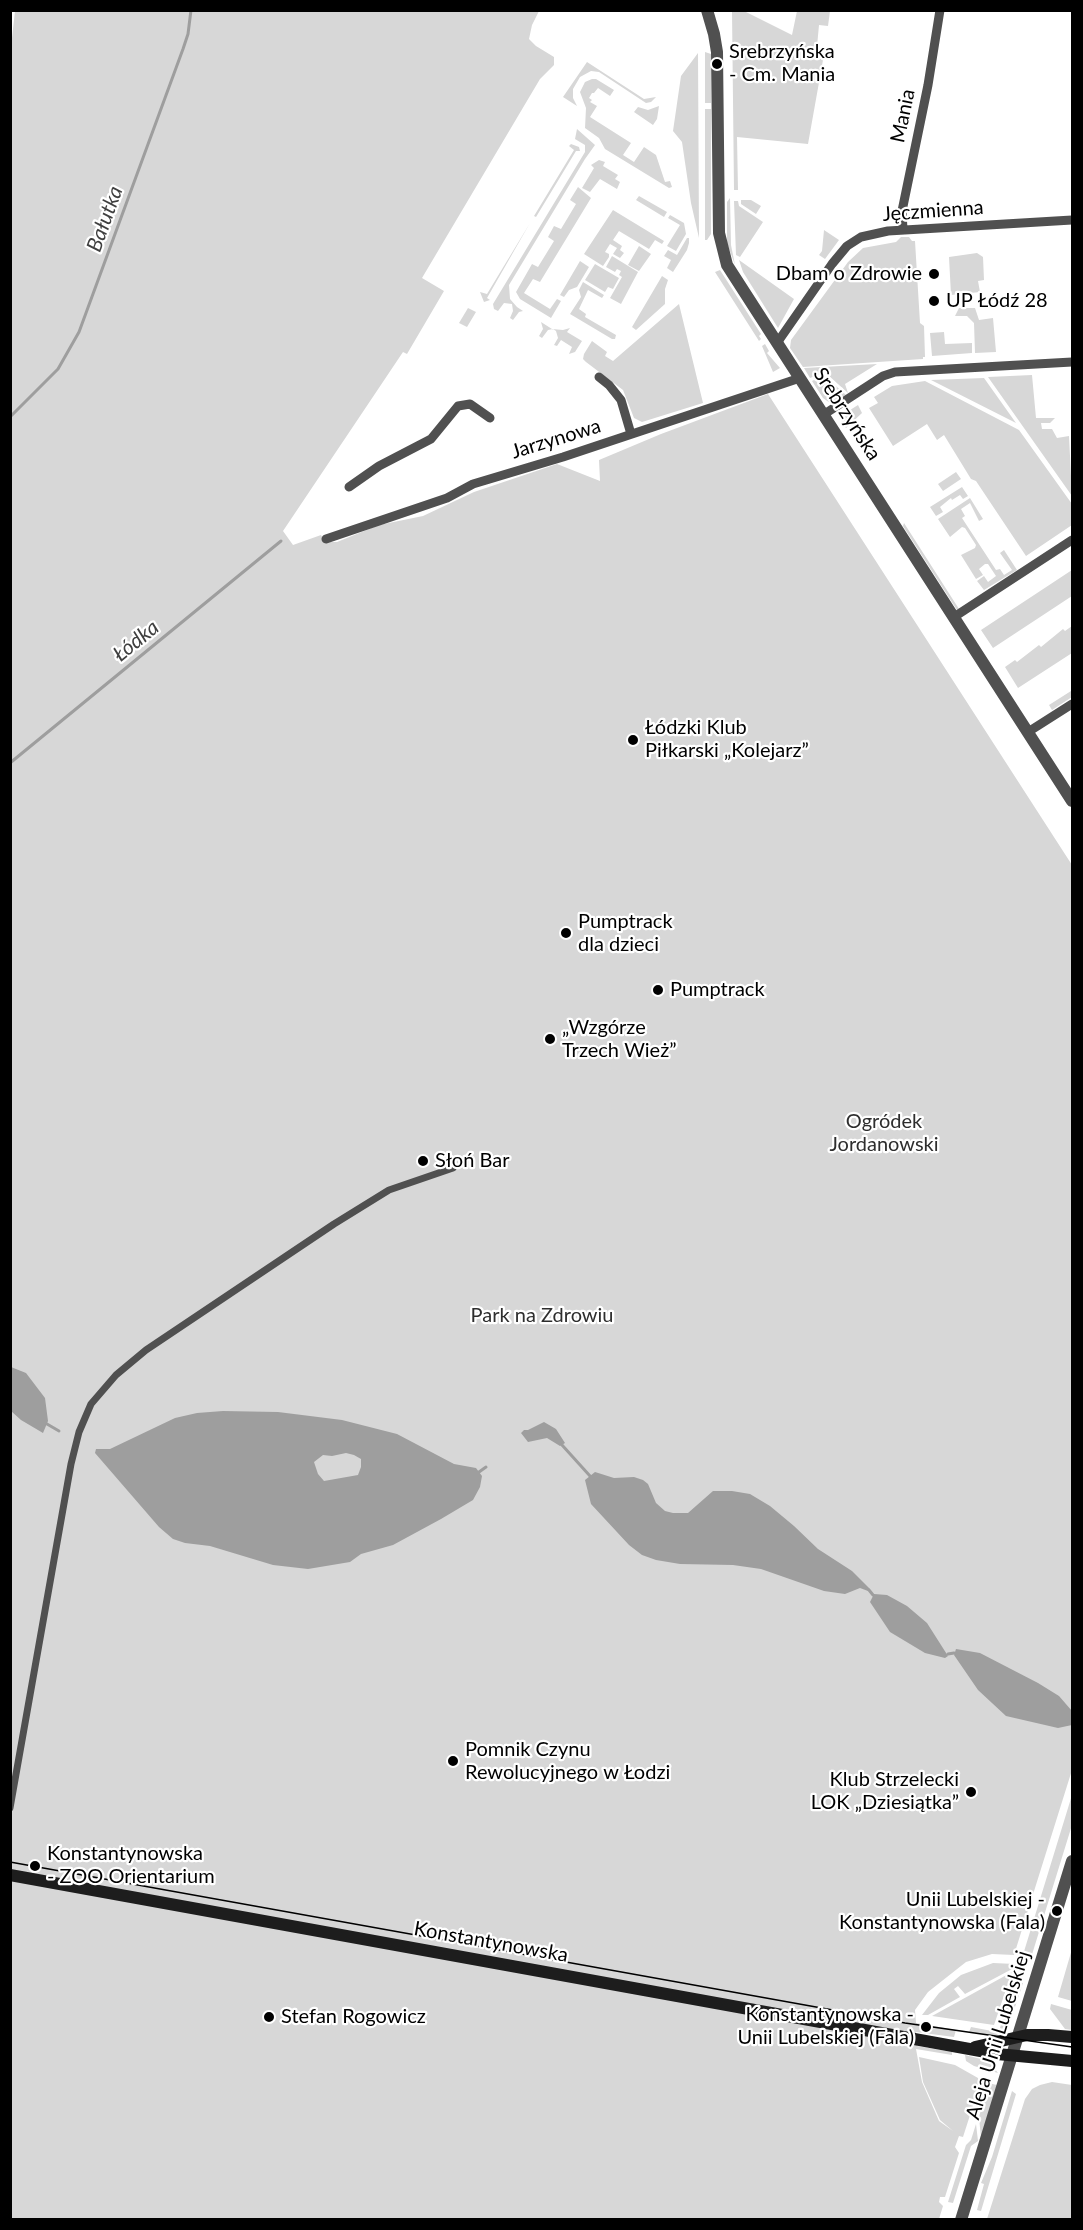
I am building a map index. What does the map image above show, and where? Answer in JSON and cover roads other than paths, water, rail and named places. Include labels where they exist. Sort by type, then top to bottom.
[{"type":"main road","name":"Konstantynowska","points":[[10,1875],[965,2048],[1012,2056],[1072,2061]]},
{"type":"main road","name":"Konstantynowska","points":[[965,2048],[983,2046],[1019,2036],[1072,2037]]},
{"type":"street","name":"Mania","points":[[903,230],[902,211],[928,85],[940,10]]},
{"type":"street","name":"Srebrzyńska","points":[[709,11],[717,51],[721,245],[726,262],[1072,801]]},
{"type":"street","name":"Jęczmienna","points":[[777,343],[832,264],[847,246],[861,237],[903,230],[1072,220]]},
{"type":"street","points":[[823,415],[884,376],[895,372],[1072,362]]},
{"type":"street","points":[[599,377],[621,400],[631,435]]},
{"type":"street","name":"Jarzynowa","points":[[326,539],[439,501],[473,484],[631,435],[800,378]]},
{"type":"street","points":[[349,487],[373,470],[431,439],[458,406],[470,404],[490,418]]},
{"type":"street","points":[[954,617],[1072,540]]},
{"type":"street","points":[[1028,732],[1072,704]]},
{"type":"street","points":[[10,1808],[69,1473],[79,1432],[91,1404],[116,1375],[146,1350],[334,1224],[389,1190],[453,1168]]},
{"type":"street","name":"Aleja Unii Lubelskiej","points":[[961,2220],[1072,1862]]},
{"type":"waterway","name":"Bałutka","points":[[10,417],[58,369],[79,332],[183,49],[188,34],[191,10]]},
{"type":"waterway","name":"Łódka","points":[[10,763],[281,541]]},
{"type":"waterway","points":[[47,1424],[59,1431]]},
{"type":"waterway","points":[[562,1445],[590,1476]]},
{"type":"waterway","points":[[479,1472],[486,1467]]},
{"type":"waterway","points":[[869,1590],[873,1595]]},
{"type":"waterway","points":[[948,1654],[954,1653]]},
{"type":"tram line","points":[[10,1862],[905,2023],[1072,2047]]},
{"type":"place","name":"Srebrzyńska - Cm. Mania","points":[[717,64]]},
{"type":"place","name":"Dbam o Zdrowie","points":[[934,274]]},
{"type":"place","name":"UP Łódź 28","points":[[934,301]]},
{"type":"place","name":"Łódzki Klub Piłkarski „Kolejarz”","points":[[633,740]]},
{"type":"place","name":"Pumptrack dla dzieci","points":[[566,933]]},
{"type":"place","name":"Pumptrack","points":[[658,990]]},
{"type":"place","name":"„Wzgórze Trzech Wież”","points":[[550,1039]]},
{"type":"place","name":"Słoń Bar","points":[[423,1161]]},
{"type":"place","name":"Pomnik Czynu Rewolucyjnego w Łodzi","points":[[453,1761]]},
{"type":"place","name":"Klub Strzelecki LOK „Dziesiątka”","points":[[971,1792]]},
{"type":"place","name":"Konstantynowska - ZOO Orientarium","points":[[35,1866]]},
{"type":"place","name":"Unii Lubelskiej - Konstantynowska (Fala)","points":[[1057,1911]]},
{"type":"place","name":"Stefan Rogowicz","points":[[269,2017]]},
{"type":"place","name":"Konstantynowska - Unii Lubelskiej (Fala)","points":[[926,2027]]},
{"type":"park label","name":"Ogródek Jordanowski","points":[[884,1134]]},
{"type":"park label","name":"Park na Zdrowiu","points":[[542,1316]]}]
